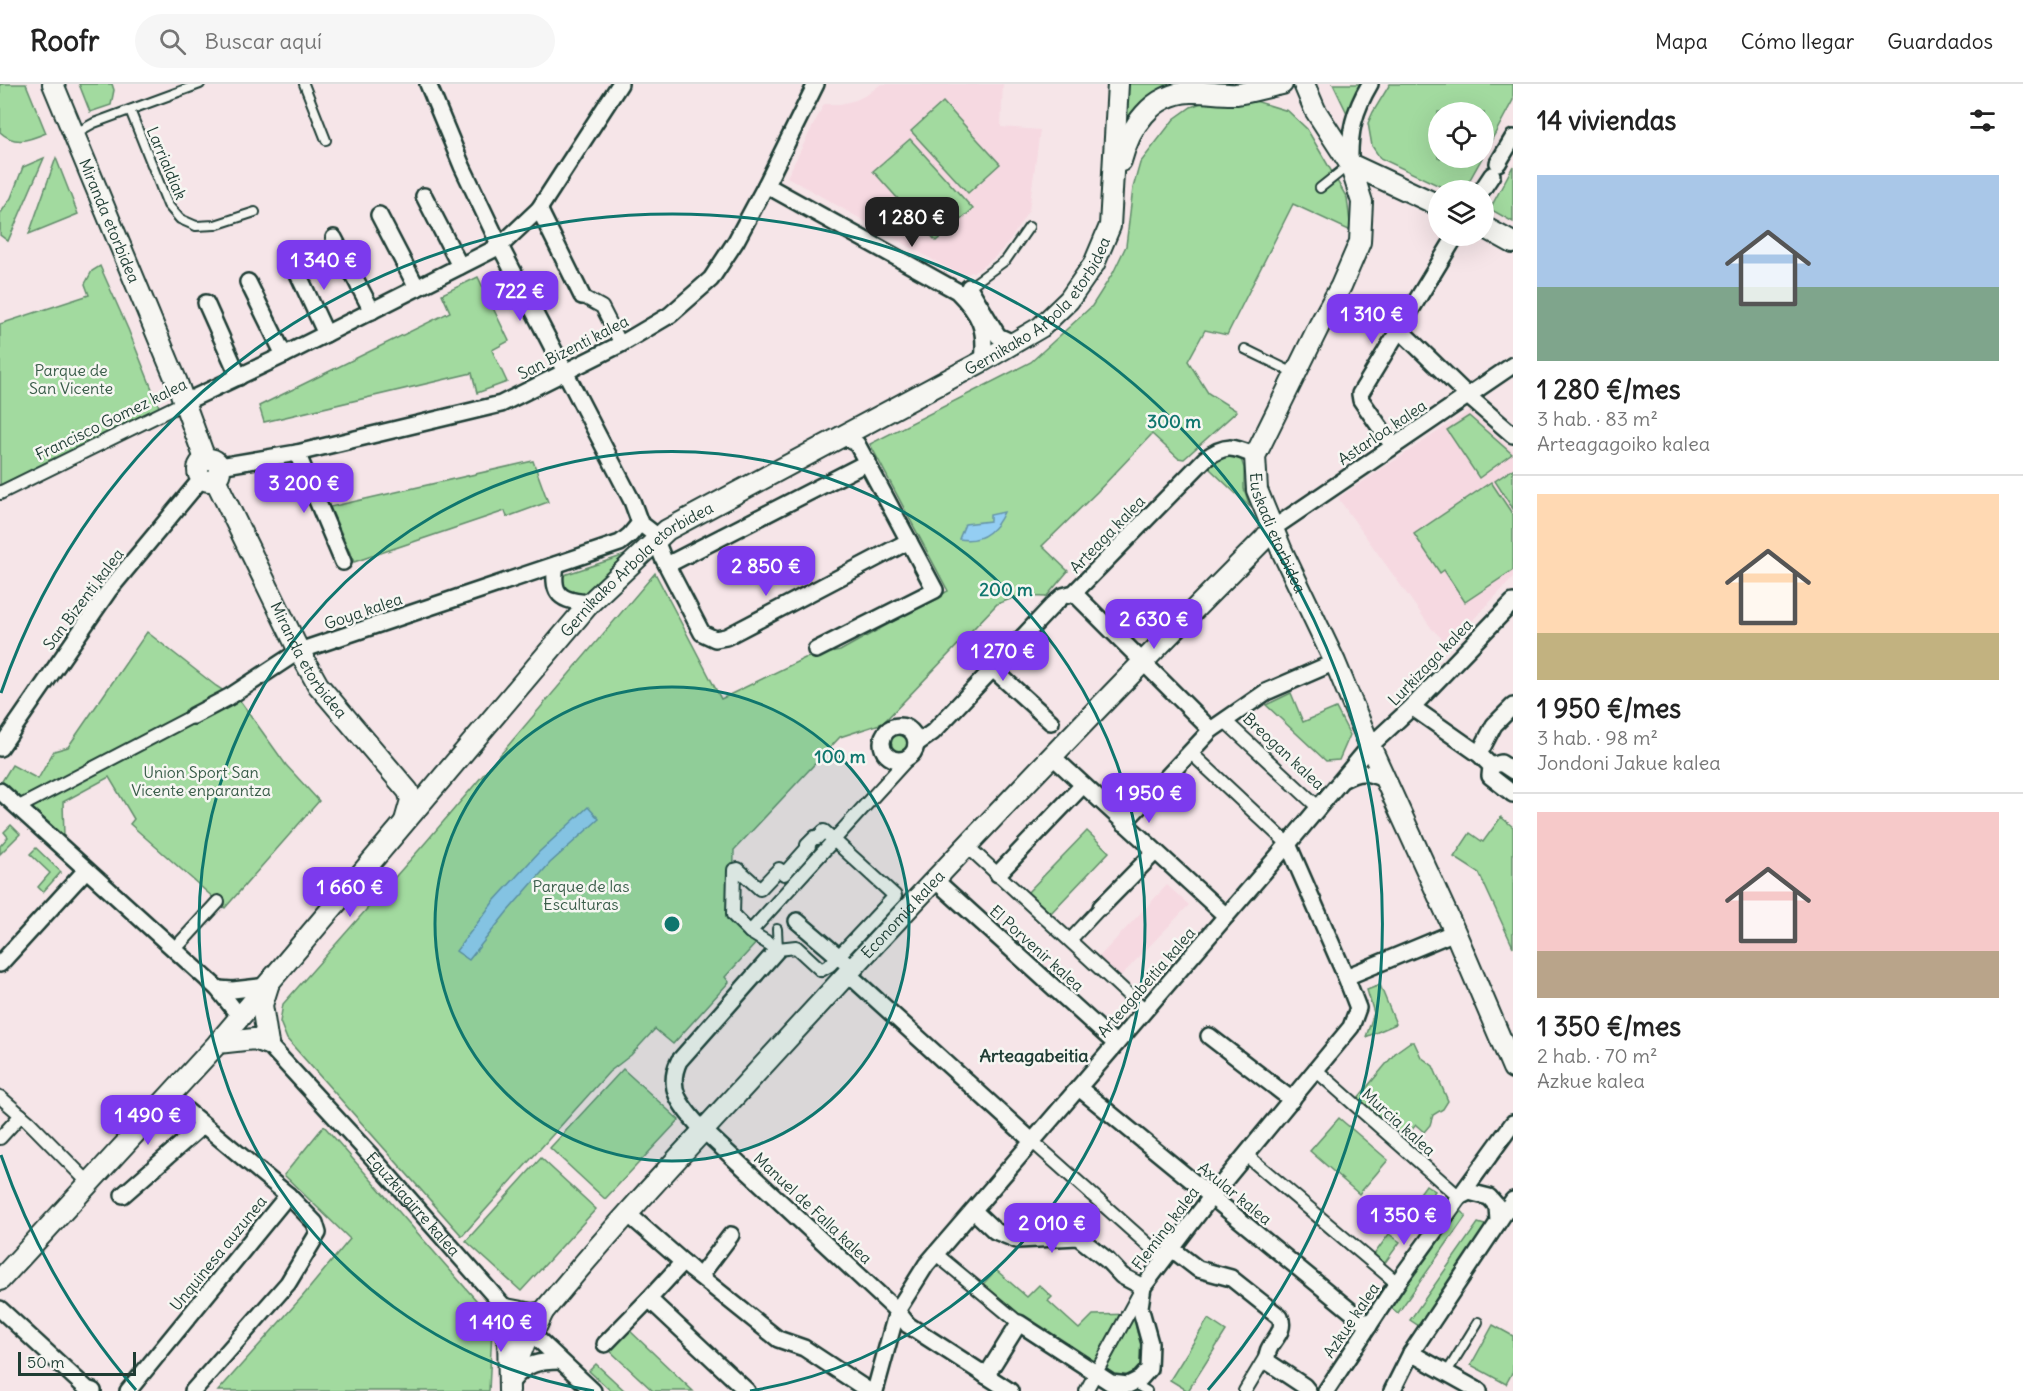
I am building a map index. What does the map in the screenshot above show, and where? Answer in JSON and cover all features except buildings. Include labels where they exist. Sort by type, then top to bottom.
[{"type":"street","name":"Miranda etorbidea","points":[[52,84],[185,402],[211,471],[318,685],[408,791],[411,801],[403,826]]},
{"type":"street","points":[[428,84],[462,166],[500,246],[632,501],[640,524],[653,534],[702,633],[715,639],[726,637],[909,541]]},
{"type":"street","name":"Francisco Gomez kalea","points":[[0,493],[284,355],[500,246],[539,209],[620,84]]},
{"type":"street","name":"San Bizenti kalea","points":[[1,743],[109,590],[211,471],[297,453],[501,404],[565,374],[670,315],[711,279],[736,241],[816,84]]},
{"type":"street","name":"Gernikako Arbola etorbidea","points":[[0,1280],[268,986],[590,603],[655,540],[667,530],[841,435],[983,361],[1041,327],[1069,300],[1094,264],[1110,226],[1118,84]]},
{"type":"street","name":"Gernikako Arbola etorbidea","points":[[1113,190],[1124,147],[1137,120],[1152,106],[1170,96],[1189,92],[1236,94],[1282,84]]},
{"type":"street","name":"Euskadi etorbidea","points":[[1304,84],[1315,110],[1350,164],[1362,202],[1360,242],[1341,286],[1255,456],[1257,490],[1272,529],[1335,662],[1513,1068]]},
{"type":"street","points":[[1370,84],[1353,121],[1349,140],[1350,164],[1428,200]]},
{"type":"street","points":[[1488,180],[1513,138]]},
{"type":"street","points":[[766,185],[957,291],[980,322],[985,339],[983,361]]},
{"type":"street","points":[[424,196],[460,266]]},
{"type":"street","points":[[539,209],[582,297],[602,307],[621,344]]},
{"type":"street","points":[[379,215],[417,288]]},
{"type":"street","points":[[1494,233],[1513,243]]},
{"type":"street","points":[[334,238],[372,311]]},
{"type":"street","points":[[1393,446],[1361,400],[1360,394],[1450,246]]},
{"type":"street","points":[[292,261],[326,334]]},
{"type":"street","points":[[248,282],[284,355]]},
{"type":"street","points":[[969,287],[998,336],[1013,343]]},
{"type":"street","points":[[206,303],[239,377]]},
{"type":"street","points":[[1400,330],[1468,396],[1513,435]]},
{"type":"street","name":"Astarloa kalea","points":[[1272,529],[1513,365]]},
{"type":"street","points":[[816,650],[934,590],[868,462],[857,444],[841,435]]},
{"type":"street","name":"Arteaga kalea","points":[[750,932],[914,749],[933,732],[1054,604],[1063,596],[1074,593],[1214,453],[1233,447],[1255,456]]},
{"type":"street","points":[[297,453],[343,562]]},
{"type":"street","name":"Gernikako Arbola etorbidea","points":[[667,565],[868,462]]},
{"type":"street","name":"Goya kalea","points":[[193,716],[229,697],[299,651],[620,543],[640,524]]},
{"type":"street","name":"Economia kalea","points":[[509,1389],[529,1332],[537,1325],[543,1312],[627,1213],[704,1131],[845,966],[934,879],[1272,529]]},
{"type":"street","points":[[556,565],[553,583],[556,591],[571,602],[590,603]]},
{"type":"street","points":[[1074,593],[1211,730]]},
{"type":"street","name":"Lurkizaga kalea","points":[[1370,746],[1412,707],[1513,602]]},
{"type":"street","points":[[1124,824],[1211,730],[1266,692],[1335,662]]},
{"type":"street","points":[[993,669],[1051,722]]},
{"type":"street","points":[[1479,754],[1494,725],[1513,706]]},
{"type":"street","points":[[1412,707],[1479,754],[1491,766]]},
{"type":"street","points":[[17,808],[193,716]]},
{"type":"street","points":[[1359,720],[1390,727]]},
{"type":"street","name":"Breogan kalea","points":[[1225,721],[1319,807]]},
{"type":"street","name":"Arteagabeitia kalea","points":[[875,1391],[897,1311],[926,1265],[1370,746]]},
{"type":"street","points":[[1190,752],[1288,844]]},
{"type":"street","points":[[1052,756],[1226,916]]},
{"type":"street","points":[[1491,766],[1500,763],[1513,771]]},
{"type":"street","points":[[1491,766],[1490,777],[1513,794]]},
{"type":"street","points":[[1341,781],[1355,773],[1367,773],[1387,780]]},
{"type":"street","points":[[998,874],[1083,785]]},
{"type":"street","name":"Eguzkiagirre kalea","points":[[0,790],[17,808],[218,989],[240,1017],[268,1044],[372,1157],[506,1309],[593,1391]]},
{"type":"street","points":[[824,831],[895,896],[845,966],[830,965],[821,970],[796,947],[778,949],[750,932],[733,915],[734,870],[738,869],[760,889],[779,869],[784,874],[809,846],[807,845],[824,831]]},
{"type":"street","name":"Fleming kalea","points":[[1086,1391],[1143,1287],[1211,1197],[1352,1027],[1358,1008],[1288,844]]},
{"type":"street","points":[[966,845],[1145,1010]]},
{"type":"street","points":[[1070,940],[1155,852]]},
{"type":"street","points":[[0,964],[86,870]]},
{"type":"street","name":"El Porvenir kalea","points":[[934,879],[1116,1044]]},
{"type":"street","points":[[174,950],[218,902]]},
{"type":"street","points":[[797,921],[1033,1142],[1168,1254],[1198,1269],[1231,1278],[1280,1317],[1281,1330],[1245,1391]]},
{"type":"street","points":[[1346,976],[1455,932]]},
{"type":"street","name":"Manuel de Falla kalea","points":[[778,949],[684,1054],[675,1068],[673,1077],[682,1108],[897,1311],[908,1325],[1010,1391]]},
{"type":"street","points":[[218,989],[233,990],[268,986],[262,1005],[268,1044],[254,1039],[218,1043]]},
{"type":"street","points":[[1209,1036],[1292,1100]]},
{"type":"street","name":"Murcia kalea","points":[[1317,1071],[1460,1197]]},
{"type":"street","name":"Axular kalea","points":[[1079,1088],[1369,1326]]},
{"type":"street","name":"Unquinesa auzunea","points":[[128,1391],[288,1195],[169,1096]]},
{"type":"street","points":[[0,1097],[84,1178]]},
{"type":"street","points":[[0,1138],[21,1115]]},
{"type":"street","name":"Azkue kalea","points":[[1326,1391],[1398,1283],[1513,1123]]},
{"type":"street","points":[[123,1195],[203,1125]]},
{"type":"street","points":[[1246,1155],[1398,1283]]},
{"type":"street","points":[[1460,1197],[1469,1192],[1489,1197],[1497,1206],[1498,1221]]},
{"type":"street","points":[[193,1391],[288,1283],[318,1233],[315,1223],[288,1195]]},
{"type":"street","points":[[1392,1391],[1411,1353],[1513,1200]]},
{"type":"street","points":[[936,1254],[1019,1323],[1097,1374],[1123,1385],[1140,1379],[1149,1369],[1150,1343],[1140,1307],[1143,1287],[1122,1276],[1107,1260],[1078,1237],[1017,1240],[995,1231],[974,1211]]},
{"type":"street","points":[[627,1213],[778,1339],[804,1348],[870,1391]]},
{"type":"street","points":[[700,1276],[731,1235]]},
{"type":"street","points":[[605,1344],[683,1262]]},
{"type":"street","points":[[649,1299],[747,1391]]},
{"type":"street","points":[[0,1309],[90,1390]]},
{"type":"street","points":[[509,1389],[506,1309],[532,1314],[543,1312]]},
{"type":"street","points":[[986,1376],[1019,1323]]},
{"type":"street","points":[[1411,1353],[1479,1391]]},
{"type":"street","points":[[1266,1356],[1273,1367],[1297,1381],[1308,1391]]},
{"type":"street","points":[[509,1389],[515,1378],[527,1366],[541,1362],[561,1361]]},
{"type":"lane","points":[[73,135],[94,123],[200,84]]},
{"type":"lane","points":[[304,84],[326,140]]},
{"type":"lane","name":"Larrialdiak","points":[[130,110],[168,205],[180,219],[196,226],[215,225],[255,212]]},
{"type":"lane","points":[[1320,188],[1350,164]]},
{"type":"lane","points":[[969,287],[1006,260],[1029,227]]},
{"type":"lane","points":[[1245,350],[1295,374]]},
{"type":"lane","points":[[777,929],[778,949]]},
{"type":"lane","points":[[1447,1372],[1478,1322]]},
{"type":"lane","points":[[1123,1385],[1147,1391]]},
{"type":"shaded area","points":[[881,84],[1003,84],[1001,127],[1040,130],[1029,210],[1009,242],[978,270],[967,274],[956,273],[787,177],[824,104],[840,104],[856,100]]},
{"type":"shaded area","points":[[1469,411],[1513,451],[1513,578],[1449,645],[1432,629],[1338,498]]},
{"type":"shaded area","points":[[1167,885],[1189,905],[1118,979],[1097,959]]},
{"type":"green space","points":[[0,84],[26,84],[46,133],[17,140],[0,132]]},
{"type":"green space","points":[[79,84],[112,84],[114,90],[111,105],[90,112]]},
{"type":"green space","points":[[1123,84],[1206,84],[1190,86],[1121,147]]},
{"type":"green space","points":[[1333,84],[1361,84],[1347,113]]},
{"type":"green space","points":[[1390,84],[1513,84],[1513,100],[1494,135],[1494,102],[1428,102],[1428,168],[1476,168],[1470,180],[1428,181],[1380,158],[1372,146],[1368,123]]},
{"type":"green space","name":"Parque de las Esculturas","points":[[1211,99],[1252,100],[1288,111],[1307,129],[1347,198],[1351,231],[1293,204],[1227,335],[1205,330],[1188,361],[1208,393],[1237,411],[1184,459],[1178,458],[1152,434],[1042,546],[1068,571],[1046,597],[1019,596],[997,604],[883,723],[840,737],[734,850],[733,915],[759,940],[725,977],[729,982],[673,1044],[655,1029],[631,1055],[609,1072],[462,1236],[287,1039],[280,1022],[283,1004],[426,842],[655,573],[721,699],[805,658],[840,651],[948,591],[870,444],[1031,362],[1092,306],[1113,273],[1126,246],[1133,188],[1140,163],[1174,119],[1191,107]]},
{"type":"green space","points":[[943,102],[1000,164],[968,193],[911,131]]},
{"type":"green space","points":[[910,139],[973,209],[936,241],[873,171]]},
{"type":"green space","points":[[44,158],[8,241],[0,235],[0,214],[11,198],[23,167]]},
{"type":"green space","points":[[56,158],[78,214],[29,234]]},
{"type":"green space","points":[[1513,166],[1513,222],[1494,211],[1494,202]]},
{"type":"green space","name":"Parque de San Vicente","points":[[100,266],[162,414],[0,493],[0,324],[89,295],[85,284],[92,271]]},
{"type":"green space","points":[[478,277],[509,341],[492,350],[507,382],[477,393],[472,373],[264,422],[259,406],[450,312],[442,294]]},
{"type":"green space","points":[[1469,416],[1512,454],[1479,478],[1447,430]]},
{"type":"green space","points":[[1225,456],[1241,459],[1244,468],[1244,489],[1250,507],[1209,468]]},
{"type":"green space","points":[[533,461],[548,502],[507,517],[505,511],[354,562],[330,507]]},
{"type":"green space","points":[[1513,469],[1513,509],[1495,481]]},
{"type":"green space","points":[[1491,482],[1513,515],[1513,570],[1465,602],[1444,570],[1440,573],[1414,534]]},
{"type":"green space","points":[[628,554],[583,596],[566,593],[560,579],[564,575]]},
{"type":"green space","name":"Union Sport San Vicente enparantza","points":[[147,632],[216,686],[241,702],[286,765],[319,801],[225,908],[130,824],[134,819],[109,777],[63,802],[64,837],[2,781],[12,765],[38,779],[54,751],[68,747]]},
{"type":"green space","points":[[1291,693],[1303,722],[1336,708],[1350,735],[1339,760],[1326,761],[1266,705]]},
{"type":"green space","points":[[899,732],[906,735],[909,742],[906,749],[899,752],[892,749],[889,742],[892,735]]},
{"type":"green space","points":[[1501,817],[1513,827],[1513,947],[1479,873],[1454,857],[1470,833],[1483,842]]},
{"type":"green space","points":[[11,825],[20,834],[0,854],[0,846],[8,837],[4,832]]},
{"type":"green space","points":[[1087,831],[1109,852],[1050,914],[1027,893]]},
{"type":"green space","points":[[36,848],[61,872],[43,892],[38,887],[50,873],[30,854]]},
{"type":"green space","points":[[1380,985],[1396,1024],[1366,1037],[1374,1013],[1367,990]]},
{"type":"green space","points":[[1410,1042],[1414,1042],[1421,1057],[1433,1066],[1448,1101],[1443,1109],[1433,1115],[1430,1125],[1424,1132],[1416,1125],[1404,1138],[1358,1098],[1396,1052]]},
{"type":"green space","points":[[623,1069],[679,1120],[605,1199],[550,1148]]},
{"type":"green space","points":[[1339,1118],[1388,1160],[1359,1194],[1310,1151]]},
{"type":"green space","points":[[324,1126],[483,1308],[492,1329],[489,1391],[218,1391],[350,1239],[284,1175]]},
{"type":"green space","points":[[541,1158],[596,1209],[521,1291],[466,1241]]},
{"type":"green space","points":[[1426,1185],[1435,1191],[1410,1225],[1401,1219]]},
{"type":"green space","points":[[1459,1208],[1466,1216],[1398,1313],[1390,1307]]},
{"type":"green space","points":[[1478,1223],[1488,1226],[1419,1326],[1410,1320]]},
{"type":"green space","points":[[1389,1234],[1400,1242],[1379,1271],[1368,1263]]},
{"type":"green space","points":[[996,1270],[1027,1297],[1039,1285],[1052,1297],[1048,1301],[1079,1329],[1093,1315],[1134,1314],[1137,1332],[1144,1351],[1141,1366],[1132,1377],[1119,1379],[1106,1374],[1027,1321],[983,1284]]},
{"type":"green space","points":[[1208,1319],[1226,1331],[1188,1391],[1170,1380]]},
{"type":"green space","points":[[1493,1325],[1513,1336],[1513,1371],[1506,1384],[1471,1365]]},
{"type":"green space","points":[[628,1329],[693,1391],[653,1391],[609,1350]]},
{"type":"green space","points":[[596,1364],[625,1391],[611,1391],[589,1371]]},
{"type":"water","points":[[1004,512],[992,530],[981,537],[959,539],[965,524],[990,521],[990,515]]},
{"type":"water","points":[[588,807],[599,819],[550,863],[469,960],[456,951],[494,901],[539,852]]},
{"type":"district","name":"Arteagabeitia","points":[[1034,1056]]}]
